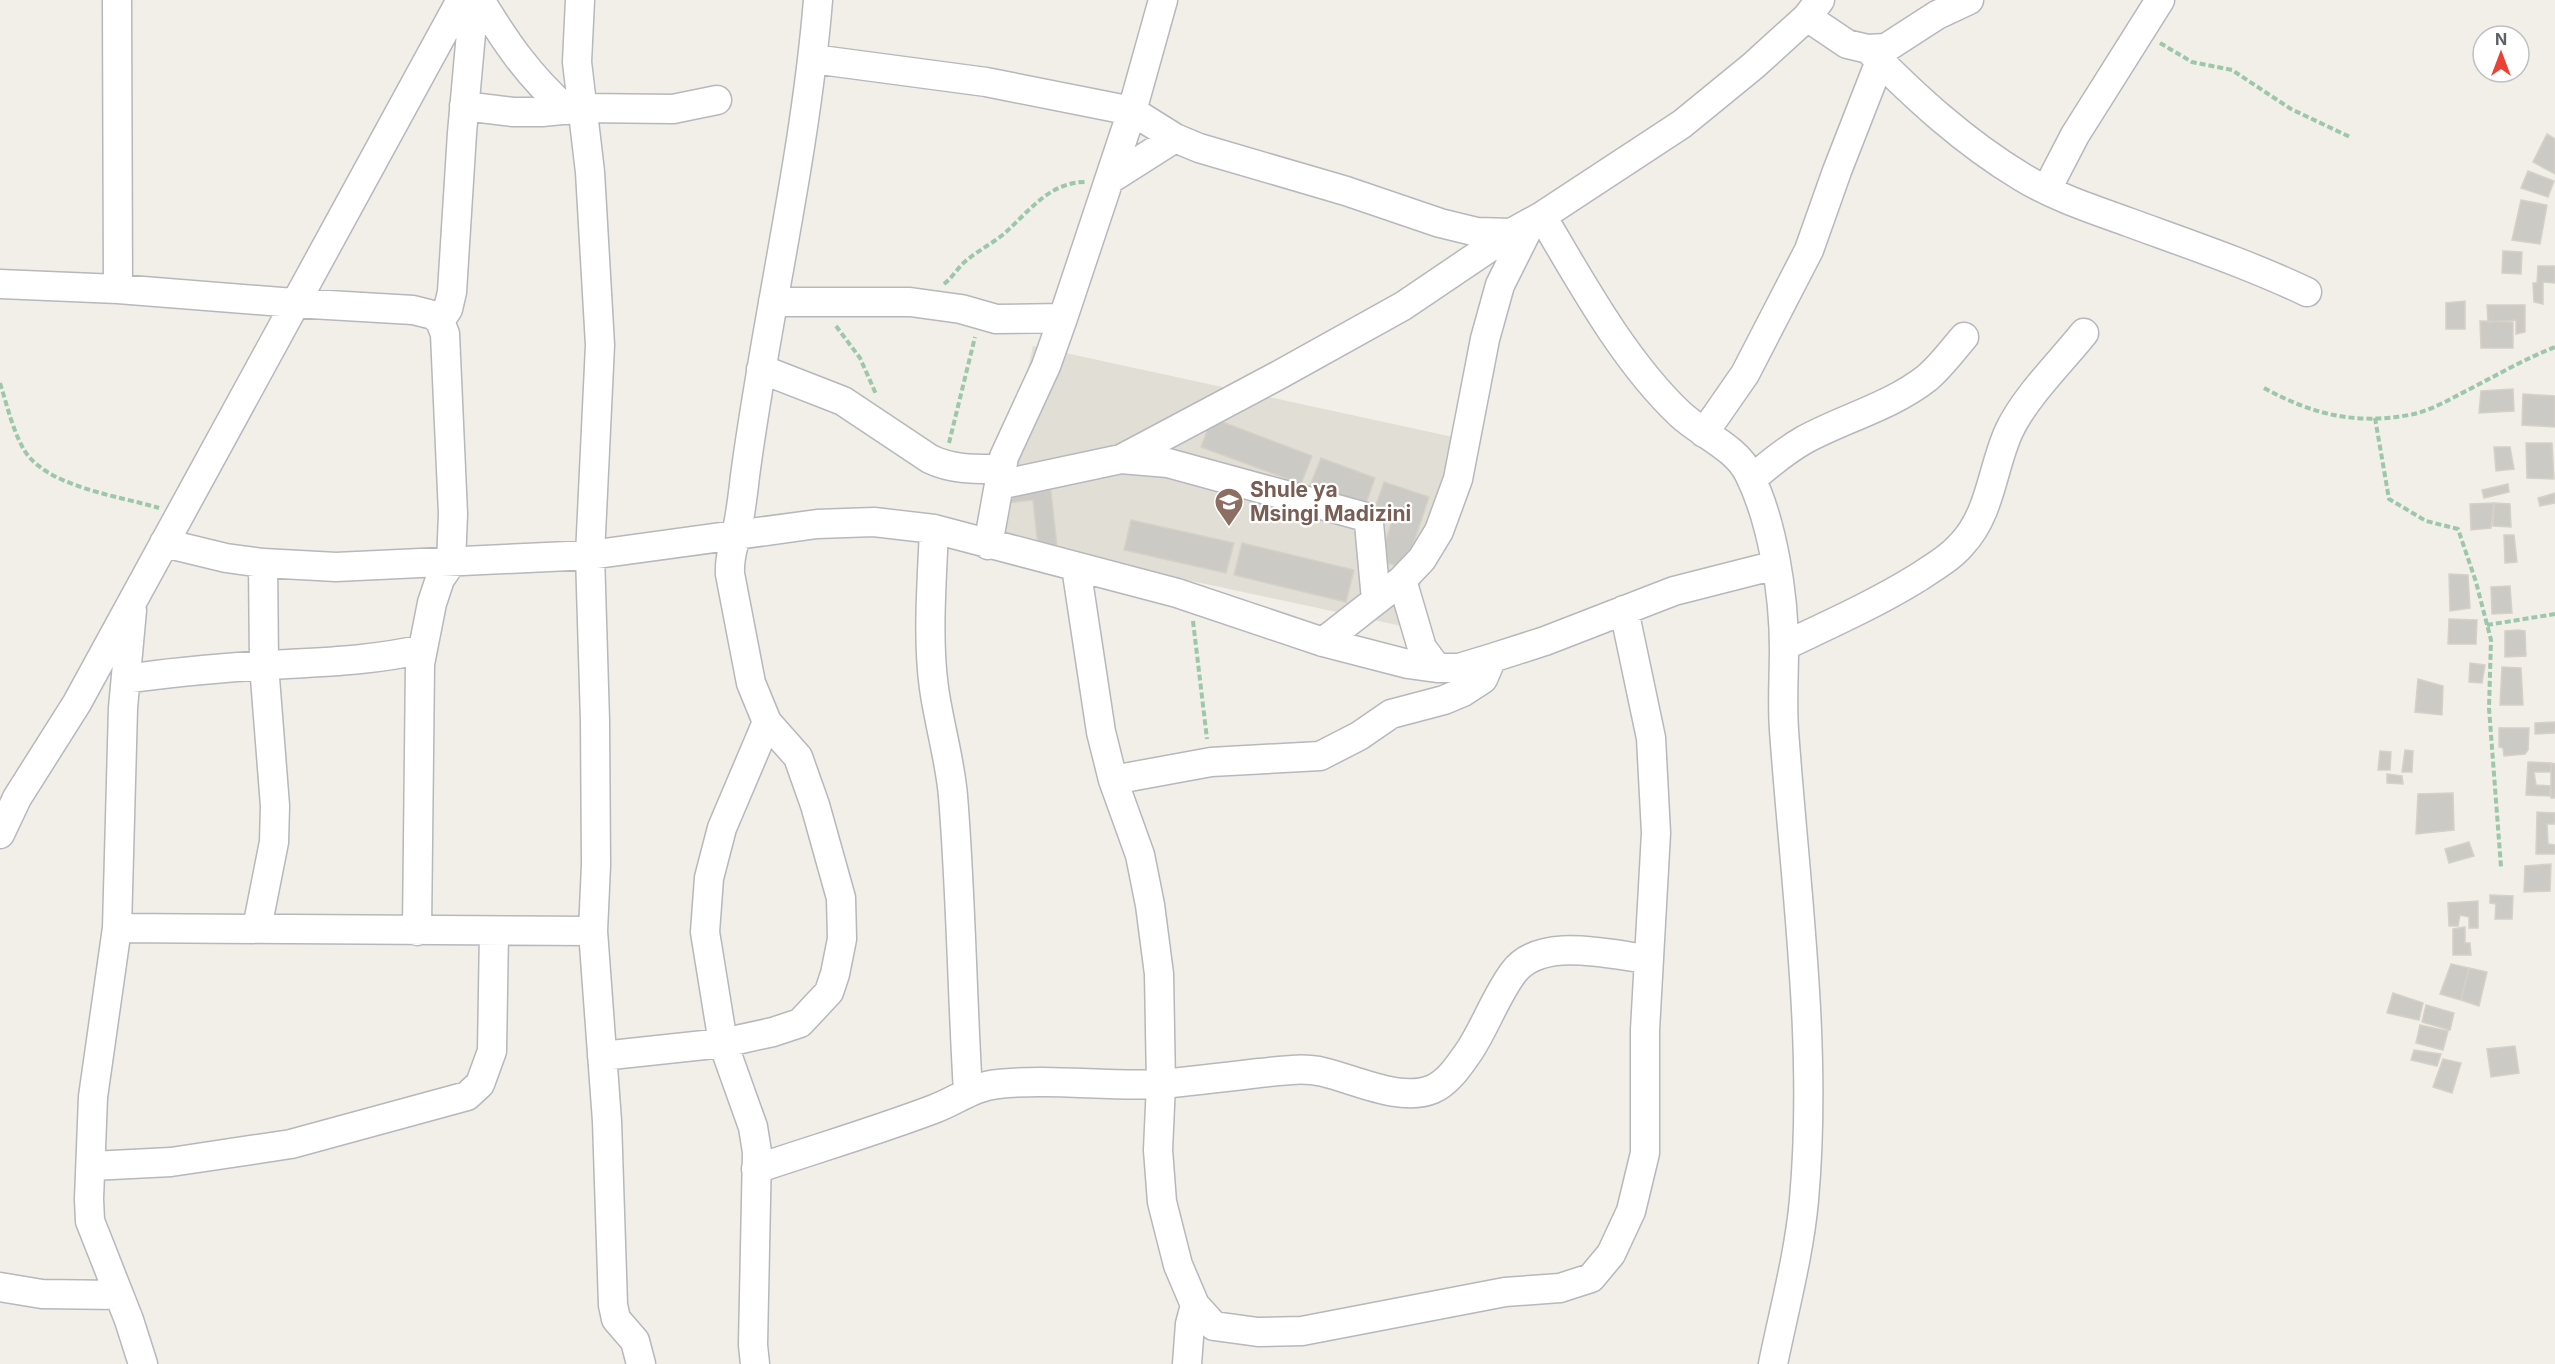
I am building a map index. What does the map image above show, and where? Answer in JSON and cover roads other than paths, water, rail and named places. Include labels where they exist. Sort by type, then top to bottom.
[{"type":"street","points":[[117,0],[118,289]]},
{"type":"street","points":[[0,834],[9,798],[77,703],[461,0]]},
{"type":"street","points":[[440,321],[448,309],[453,283],[464,106],[474,0]]},
{"type":"street","points":[[480,0],[516,57],[532,77],[574,109]]},
{"type":"street","points":[[580,0],[574,109],[590,172],[600,345],[590,555],[595,732],[593,931],[607,1120],[613,1305],[616,1319],[635,1341],[641,1364]]},
{"type":"street","points":[[602,1056],[723,1043],[773,1032],[800,1023],[829,992],[842,939],[841,898],[815,805],[798,757],[767,722],[751,683],[729,558],[737,533],[761,369],[813,59],[818,0]]},
{"type":"street","points":[[988,544],[1008,446],[1046,366],[1063,318],[1132,111],[1163,0]]},
{"type":"street","points":[[1704,433],[1745,374],[1809,250],[1874,55],[1937,15],[1969,0]]},
{"type":"street","points":[[2047,189],[2075,135],[2160,0]]},
{"type":"street","points":[[1121,459],[1403,306],[1682,124],[1753,66],[1814,8],[1847,44],[1874,55],[1904,87],[1950,127],[2023,177],[2066,199],[2252,266],[2307,292]]},
{"type":"street","points":[[813,59],[986,82],[1132,111],[1175,138],[1199,148],[1346,191],[1440,224],[1477,232],[1528,224]]},
{"type":"street","points":[[464,106],[513,112],[574,109],[673,109],[717,100]]},
{"type":"street","points":[[1108,182],[1175,138]]},
{"type":"street","points":[[1528,224],[1650,380],[1680,414],[1733,454],[1746,467],[1764,511],[1776,565],[1784,646],[1784,726],[1805,1012],[1808,1130],[1804,1202],[1773,1364]]},
{"type":"street","points":[[1323,642],[1402,580],[1422,559],[1439,531],[1458,479],[1485,339],[1500,285],[1528,224]]},
{"type":"street","points":[[0,284],[118,289],[413,310],[433,315],[440,321],[445,334],[453,514],[451,562],[440,579],[432,603],[423,649],[418,706],[417,931]]},
{"type":"street","points":[[773,302],[933,304],[996,319],[1063,318]]},
{"type":"street","points":[[1784,646],[1879,602],[1937,566],[1963,544],[1980,516],[1992,488],[2000,452],[2010,429],[2037,391],[2084,333]]},
{"type":"street","points":[[1752,479],[1781,455],[1805,440],[1878,407],[1925,379],[1939,367],[1964,337]]},
{"type":"street","points":[[761,369],[843,400],[940,464],[952,468],[1000,477],[1121,459],[1168,463],[1362,516],[1369,523],[1376,600]]},
{"type":"street","points":[[164,543],[226,558],[263,563],[336,567],[590,555],[737,533],[817,524],[901,523],[934,529],[1190,597],[1323,642],[1408,664],[1437,668],[1458,668],[1491,658],[1545,641],[1674,591],[1776,565]]},
{"type":"street","points":[[934,529],[932,601],[934,687],[953,796],[960,890],[962,994],[968,1092]]},
{"type":"street","points":[[257,928],[274,842],[275,806],[264,665],[263,563]]},
{"type":"street","points":[[1076,567],[1101,732],[1113,780],[1140,855],[1150,905],[1159,974],[1161,1083],[1158,1150],[1162,1202],[1178,1266],[1195,1305],[1214,1326],[1258,1332],[1302,1331],[1505,1292],[1560,1288],[1591,1278],[1611,1254],[1631,1211],[1645,1153],[1645,1030],[1656,833],[1651,738],[1624,610]]},
{"type":"street","points":[[1402,580],[1422,648],[1437,668]]},
{"type":"street","points":[[132,600],[126,679],[117,928],[93,1097],[89,1199],[90,1221],[129,1320],[143,1364]]},
{"type":"street","points":[[126,679],[179,671],[388,657],[423,649]]},
{"type":"street","points":[[1113,780],[1210,762],[1320,756],[1359,736],[1391,714],[1444,700],[1463,692],[1484,679],[1491,658]]},
{"type":"street","points":[[755,1364],[753,1345],[756,1169],[753,1127],[723,1043],[705,932],[709,878],[722,828],[767,722]]},
{"type":"street","points":[[117,928],[593,931]]},
{"type":"street","points":[[92,1166],[171,1162],[291,1144],[467,1096],[480,1083],[492,1051],[494,931]]},
{"type":"street","points":[[756,1169],[936,1108],[968,1092],[994,1084],[1030,1081],[1107,1085],[1161,1083],[1299,1069],[1323,1072],[1360,1084],[1407,1093],[1433,1089],[1456,1071],[1480,1034],[1514,972],[1529,958],[1550,951],[1575,951],[1649,959]]},
{"type":"street","points":[[0,1287],[42,1294],[119,1295]]},
{"type":"street","points":[[1187,1364],[1190,1324],[1195,1305]]},
{"type":"place","name":"Shule ya Msingi Madizini","points":[[1229,528]]}]
